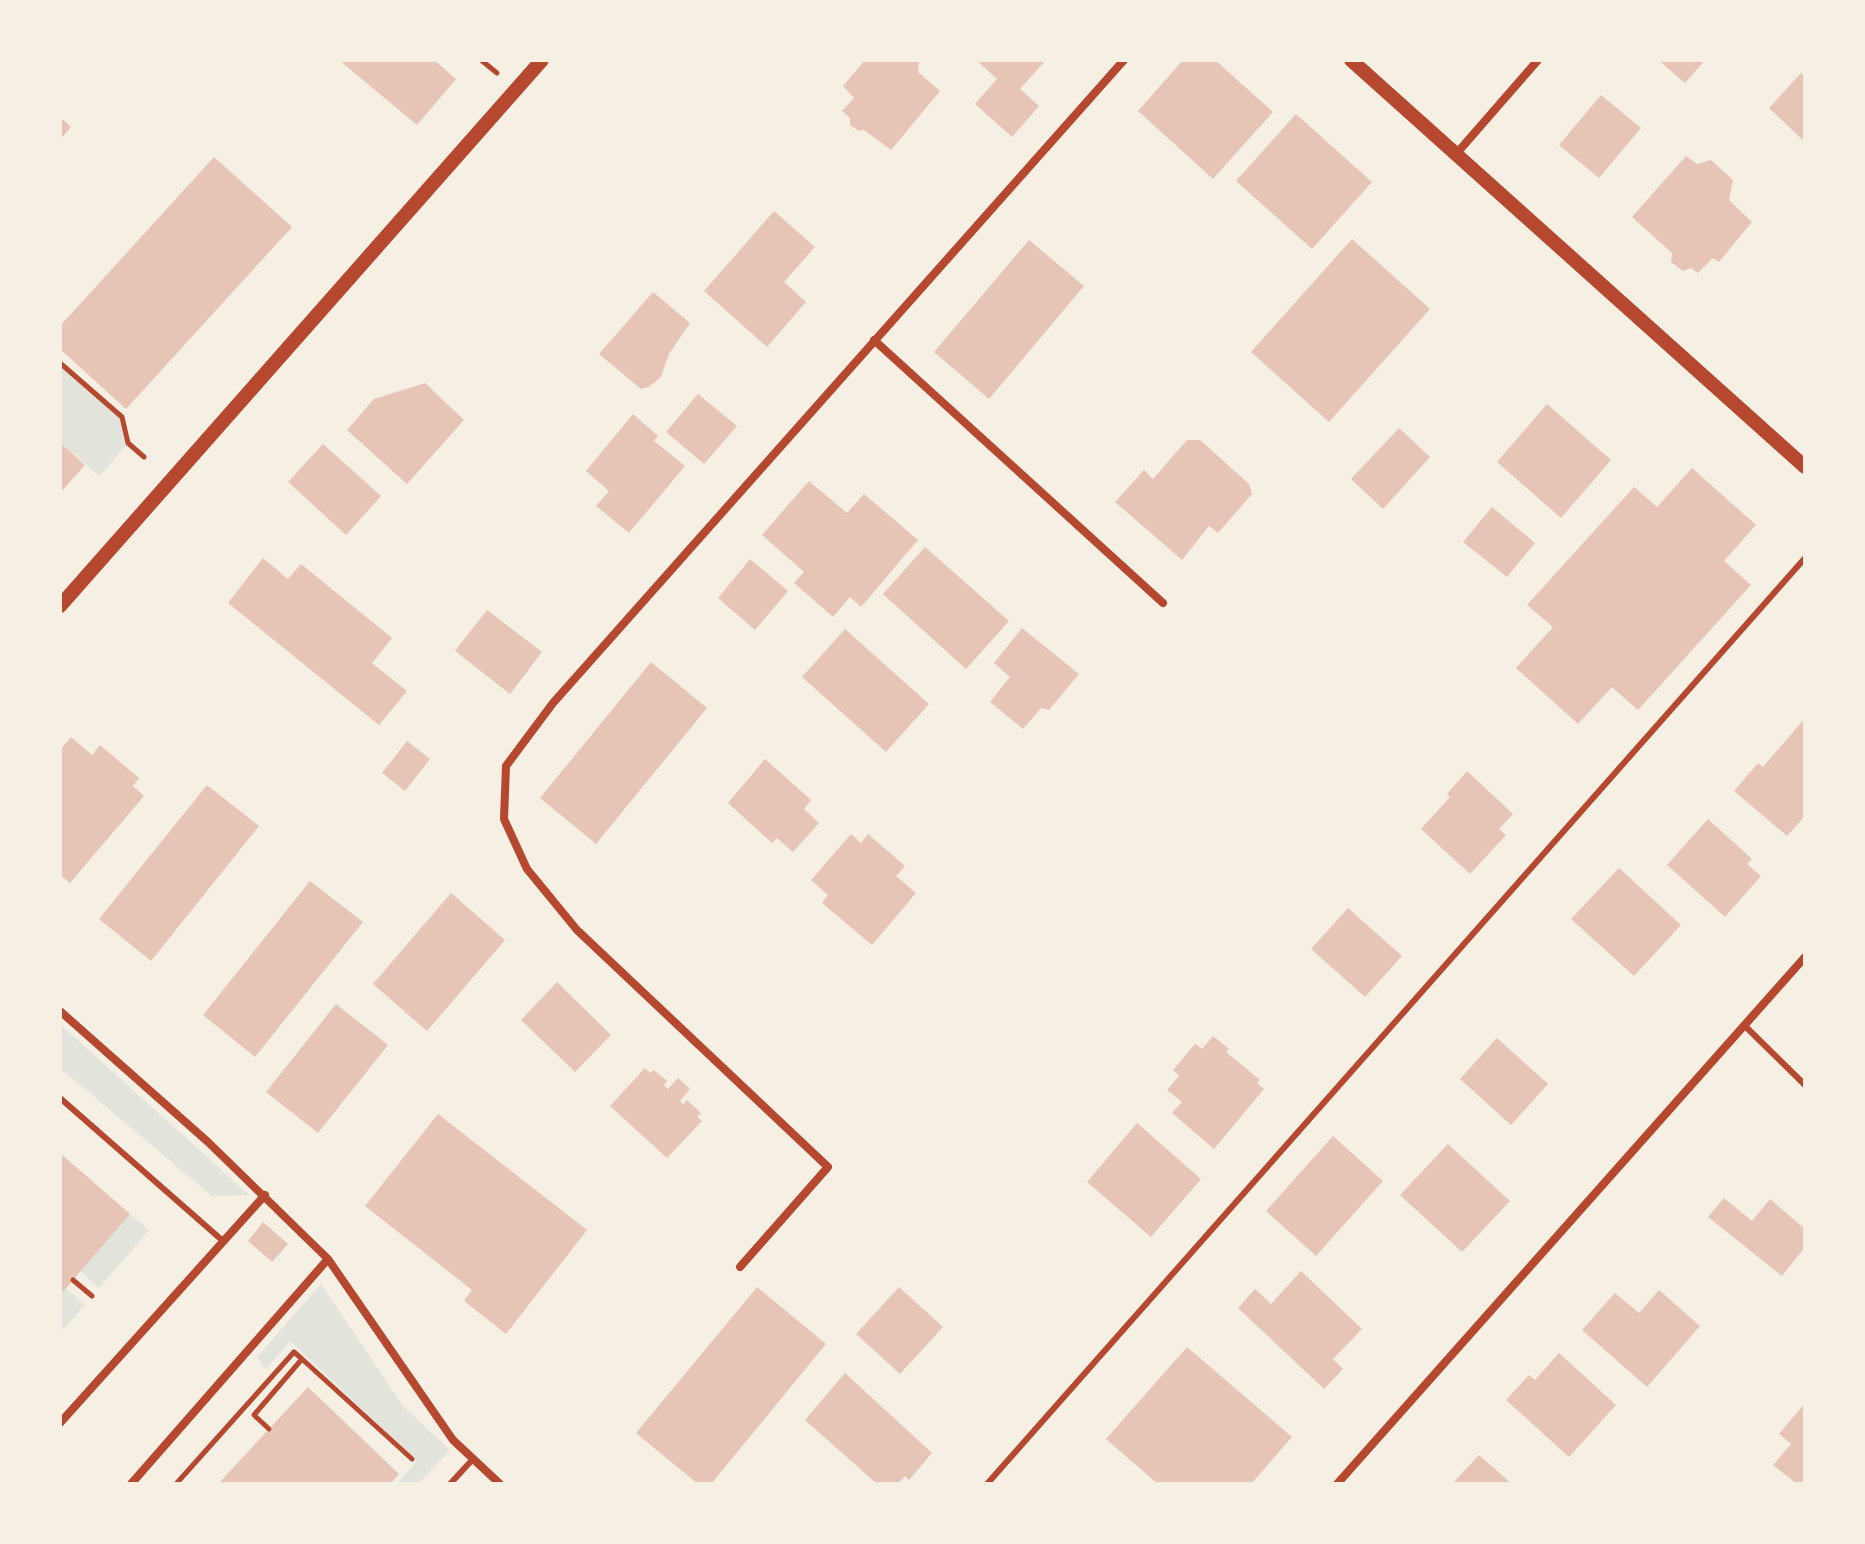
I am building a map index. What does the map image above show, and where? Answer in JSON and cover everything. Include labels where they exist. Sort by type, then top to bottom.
[{"type":"street","points":[[60,606],[542,60]]},
{"type":"street","points":[[740,1267],[828,1167],[577,930],[527,869],[504,819],[506,766],[553,703],[1124,60]]},
{"type":"street","points":[[1351,60],[1805,467]]},
{"type":"street","points":[[1457,153],[1538,60]]},
{"type":"street","points":[[874,340],[1163,603]]},
{"type":"street","points":[[1337,1484],[1805,957]]},
{"type":"street","points":[[60,1011],[265,1195],[328,1259],[453,1440],[500,1484]]},
{"type":"street","points":[[60,1423],[265,1195]]},
{"type":"street","points":[[131,1484],[328,1259]]},
{"type":"lane","points":[[987,1484],[1805,558]]},
{"type":"lane","points":[[1744,1025],[1805,1085]]},
{"type":"lane","points":[[60,1098],[223,1241]]},
{"type":"lane","points":[[450,1484],[473,1459]]},
{"type":"path","points":[[60,363],[122,417],[128,443],[144,457]]},
{"type":"path","points":[[73,1280],[92,1296]]},
{"type":"path","points":[[176,1484],[294,1352],[412,1459]]},
{"type":"path","points":[[269,1429],[254,1415],[302,1359]]},
{"type":"shaded area","points":[[60,363],[122,417],[128,443],[99,476],[60,441]]},
{"type":"shaded area","points":[[60,1024],[249,1195],[212,1196],[60,1068]]},
{"type":"shaded area","points":[[130,1214],[149,1230],[99,1288],[80,1271]]},
{"type":"shaded area","points":[[321,1284],[402,1405],[450,1450],[418,1484],[397,1484],[417,1461],[290,1341],[266,1369],[257,1357]]},
{"type":"shaded area","points":[[66,1288],[85,1305],[60,1333],[60,1295]]},
{"type":"building","points":[[339,60],[434,60],[456,79],[417,125]]},
{"type":"building","points":[[865,60],[919,60],[918,72],[940,91],[891,150],[864,130],[859,131],[850,125],[850,118],[842,111],[854,98],[843,86]]},
{"type":"building","points":[[976,60],[1046,60],[1020,89],[1039,106],[1012,137],[975,104],[997,79]]},
{"type":"building","points":[[1183,60],[1215,60],[1273,112],[1213,179],[1138,111]]},
{"type":"building","points":[[1658,60],[1705,60],[1685,83]]},
{"type":"building","points":[[1801,73],[1805,77],[1805,142],[1769,108]]},
{"type":"building","points":[[1601,95],[1641,128],[1599,178],[1559,145]]},
{"type":"building","points":[[1296,114],[1372,182],[1312,249],[1236,181]]},
{"type":"building","points":[[60,117],[71,127],[60,140]]},
{"type":"building","points":[[1686,156],[1697,164],[1711,160],[1733,180],[1729,200],[1752,222],[1719,262],[1713,258],[1698,273],[1691,268],[1683,271],[1671,262],[1672,253],[1632,217]]},
{"type":"building","points":[[214,157],[292,227],[126,409],[60,349],[60,326]]},
{"type":"building","points":[[774,211],[815,247],[784,282],[806,302],[767,347],[704,291]]},
{"type":"building","points":[[1352,239],[1430,309],[1329,422],[1251,352]]},
{"type":"building","points":[[1029,240],[1084,286],[989,399],[934,352]]},
{"type":"building","points":[[653,292],[690,323],[669,354],[661,377],[649,387],[641,389],[599,354]]},
{"type":"building","points":[[425,383],[464,420],[407,484],[347,430],[374,399]]},
{"type":"building","points":[[698,394],[737,426],[704,464],[666,432]]},
{"type":"building","points":[[1547,404],[1611,460],[1561,518],[1497,462]]},
{"type":"building","points":[[633,414],[658,436],[654,441],[685,466],[629,533],[596,506],[609,491],[586,471]]},
{"type":"building","points":[[1399,428],[1430,457],[1383,509],[1351,479]]},
{"type":"building","points":[[1187,440],[1200,440],[1249,484],[1252,494],[1218,533],[1209,526],[1182,560],[1115,502],[1144,470],[1153,479]]},
{"type":"building","points":[[60,442],[85,465],[60,493]]},
{"type":"building","points":[[323,444],[381,496],[346,535],[288,482]]},
{"type":"building","points":[[1692,468],[1756,525],[1724,561],[1751,585],[1638,710],[1612,687],[1578,724],[1516,668],[1553,627],[1527,605],[1634,487],[1657,507]]},
{"type":"building","points":[[809,481],[847,513],[864,494],[918,540],[861,607],[850,597],[833,617],[794,583],[804,572],[762,535]]},
{"type":"building","points":[[1492,507],[1535,543],[1507,577],[1463,542]]},
{"type":"building","points":[[925,547],[1009,621],[966,669],[883,594]]},
{"type":"building","points":[[263,558],[288,579],[301,564],[392,638],[372,663],[407,691],[379,725],[228,603]]},
{"type":"building","points":[[750,559],[788,591],[755,630],[718,598]]},
{"type":"building","points":[[487,610],[542,652],[510,694],[455,651]]},
{"type":"building","points":[[1022,628],[1079,674],[1049,710],[1041,708],[1023,729],[990,702],[1010,677],[994,663]]},
{"type":"building","points":[[845,629],[929,704],[886,752],[802,677]]},
{"type":"building","points":[[651,662],[707,708],[596,844],[540,798]]},
{"type":"building","points":[[1805,718],[1805,816],[1787,836],[1734,791],[1758,763],[1763,767]]},
{"type":"building","points":[[71,737],[92,755],[100,745],[139,778],[133,786],[144,796],[70,883],[60,875],[60,750]]},
{"type":"building","points":[[407,741],[430,759],[405,791],[382,773]]},
{"type":"building","points":[[765,759],[811,800],[804,809],[819,823],[793,852],[777,838],[772,843],[728,803]]},
{"type":"building","points":[[1467,771],[1513,814],[1499,829],[1506,835],[1470,874],[1421,829],[1450,797],[1447,794]]},
{"type":"building","points":[[207,785],[259,826],[151,961],[99,919]]},
{"type":"building","points":[[1708,819],[1752,859],[1747,864],[1761,876],[1725,917],[1667,865]]},
{"type":"building","points":[[851,834],[861,843],[868,834],[905,866],[896,876],[916,893],[872,945],[822,903],[828,895],[811,880]]},
{"type":"building","points":[[1619,868],[1681,925],[1634,976],[1571,919]]},
{"type":"building","points":[[310,881],[363,922],[255,1057],[203,1015]]},
{"type":"building","points":[[451,893],[505,940],[427,1031],[373,984]]},
{"type":"building","points":[[1348,908],[1402,956],[1365,997],[1311,949]]},
{"type":"building","points":[[557,982],[611,1035],[575,1072],[521,1020]]},
{"type":"building","points":[[336,1004],[388,1045],[318,1133],[266,1092]]},
{"type":"building","points":[[1213,1036],[1229,1049],[1226,1052],[1260,1080],[1257,1083],[1264,1089],[1214,1149],[1172,1113],[1182,1102],[1167,1090],[1179,1076],[1173,1070],[1195,1044],[1202,1049]]},
{"type":"building","points":[[1497,1038],[1548,1084],[1511,1125],[1460,1079]]},
{"type":"building","points":[[645,1068],[650,1073],[654,1070],[667,1081],[664,1085],[668,1089],[678,1078],[690,1089],[680,1101],[683,1104],[687,1100],[701,1113],[697,1117],[702,1121],[667,1158],[610,1106]]},
{"type":"building","points":[[438,1114],[587,1230],[506,1334],[464,1301],[472,1290],[365,1206]]},
{"type":"building","points":[[1137,1123],[1201,1179],[1151,1237],[1087,1182]]},
{"type":"building","points":[[1333,1136],[1383,1181],[1316,1256],[1266,1211]]},
{"type":"building","points":[[1448,1144],[1510,1201],[1462,1252],[1400,1195]]},
{"type":"building","points":[[60,1153],[130,1214],[60,1295]]},
{"type":"building","points":[[1724,1198],[1752,1221],[1770,1199],[1805,1229],[1805,1247],[1782,1276],[1708,1217]]},
{"type":"building","points":[[263,1222],[288,1244],[272,1262],[248,1241]]},
{"type":"building","points":[[1301,1271],[1362,1329],[1333,1359],[1343,1369],[1324,1389],[1238,1308],[1255,1289],[1271,1304]]},
{"type":"building","points":[[757,1287],[826,1344],[711,1484],[698,1484],[636,1433]]},
{"type":"building","points":[[899,1287],[943,1327],[900,1374],[856,1334]]},
{"type":"building","points":[[1659,1290],[1700,1326],[1647,1387],[1582,1330],[1615,1293],[1639,1313]]},
{"type":"building","points":[[1187,1347],[1292,1437],[1251,1484],[1158,1484],[1106,1439]]},
{"type":"building","points":[[1559,1353],[1616,1405],[1569,1457],[1506,1400],[1529,1375],[1535,1380]]},
{"type":"building","points":[[845,1373],[932,1453],[909,1480],[905,1476],[898,1484],[877,1484],[805,1420]]},
{"type":"building","points":[[308,1387],[399,1474],[390,1484],[218,1484]]},
{"type":"building","points":[[1805,1403],[1805,1484],[1797,1484],[1773,1465],[1791,1444],[1779,1434]]},
{"type":"building","points":[[1479,1455],[1512,1484],[1452,1484]]}]
